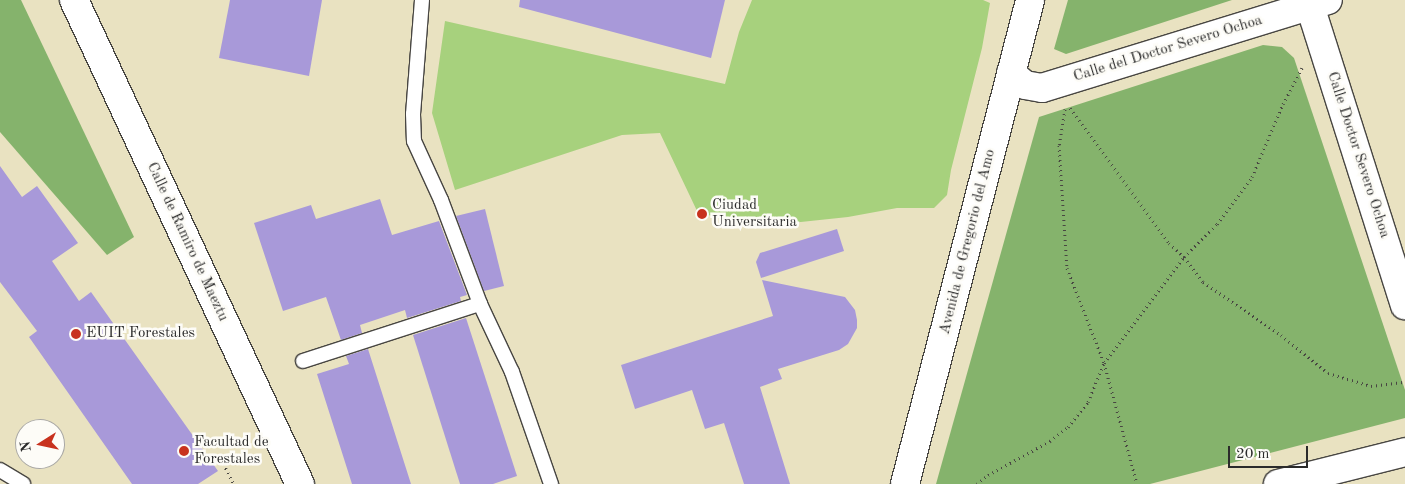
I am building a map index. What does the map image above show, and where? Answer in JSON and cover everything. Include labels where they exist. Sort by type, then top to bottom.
[{"type":"street","name":"Avenida de Gregorio del Amo","points":[[905,484],[1030,0]]},
{"type":"street","name":"Calle de Ramiro de Maeztu","points":[[80,2],[300,484]]},
{"type":"street","name":"Calle del Doctor Severo Ochoa","points":[[1011,73],[1025,86],[1042,88],[1319,3]]},
{"type":"street","name":"Calle Doctor Severo Ochoa","points":[[1319,3],[1405,305]]},
{"type":"street","points":[[1278,484],[1405,452]]},
{"type":"lane","points":[[422,0],[412,114],[414,141],[441,200],[480,304],[512,372],[551,484]]},
{"type":"lane","points":[[303,361],[480,304]]},
{"type":"lane","points":[[0,470],[23,484]]},
{"type":"path","points":[[977,484],[988,475],[1050,441],[1068,427],[1088,402],[1104,363],[1184,257],[1217,224],[1252,177],[1283,104],[1305,63]]},
{"type":"path","points":[[1137,484],[1104,363],[1067,268],[1059,146],[1066,103],[1169,243],[1184,257],[1203,282],[1281,335],[1328,373],[1370,386],[1405,382]]},
{"type":"path","points":[[221,459],[234,484]]},
{"type":"green space","points":[[0,0],[21,0],[134,237],[107,255],[0,132]]},
{"type":"green space","points":[[752,0],[983,0],[990,3],[982,48],[951,170],[947,195],[934,208],[897,208],[848,217],[763,226],[698,213],[660,133],[622,135],[455,190],[432,113],[445,21],[725,84],[739,32]]},
{"type":"green space","points":[[1068,0],[1232,0],[1066,54],[1054,49]]},
{"type":"green space","points":[[1263,45],[1282,47],[1294,58],[1405,390],[1405,418],[1150,484],[936,484],[1039,117]]},
{"type":"building","points":[[230,0],[322,0],[309,76],[219,58]]},
{"type":"building","points":[[520,0],[725,0],[711,58],[519,7]]},
{"type":"building","name":"EUIT Forestales","points":[[0,166],[22,197],[37,186],[78,243],[52,261],[79,301],[91,292],[218,471],[198,484],[132,484],[29,337],[37,331],[0,282]]},
{"type":"building","points":[[380,199],[392,235],[439,221],[467,295],[460,297],[461,301],[407,318],[405,310],[360,325],[362,333],[341,340],[326,297],[283,311],[254,223],[311,205],[316,219]]},
{"type":"building","points":[[485,209],[504,286],[484,291],[456,216]]},
{"type":"building","points":[[837,229],[844,251],[761,278],[756,262],[760,253]]},
{"type":"building","points":[[762,280],[845,297],[855,310],[857,320],[857,328],[848,344],[839,350],[778,369],[782,379],[760,387],[790,484],[744,484],[724,423],[705,429],[692,390],[635,409],[621,365],[773,316]]},
{"type":"building","points":[[466,318],[517,476],[493,484],[460,484],[413,335]]},
{"type":"building","points":[[368,349],[411,484],[352,484],[317,374],[349,364],[346,356]]},
{"type":"place","name":"Ciudad Universitaria","points":[[702,214]]},
{"type":"place","name":"EUIT Forestales","points":[[76,334]]},
{"type":"place","name":"Facultad de Forestales","points":[[184,451]]}]
